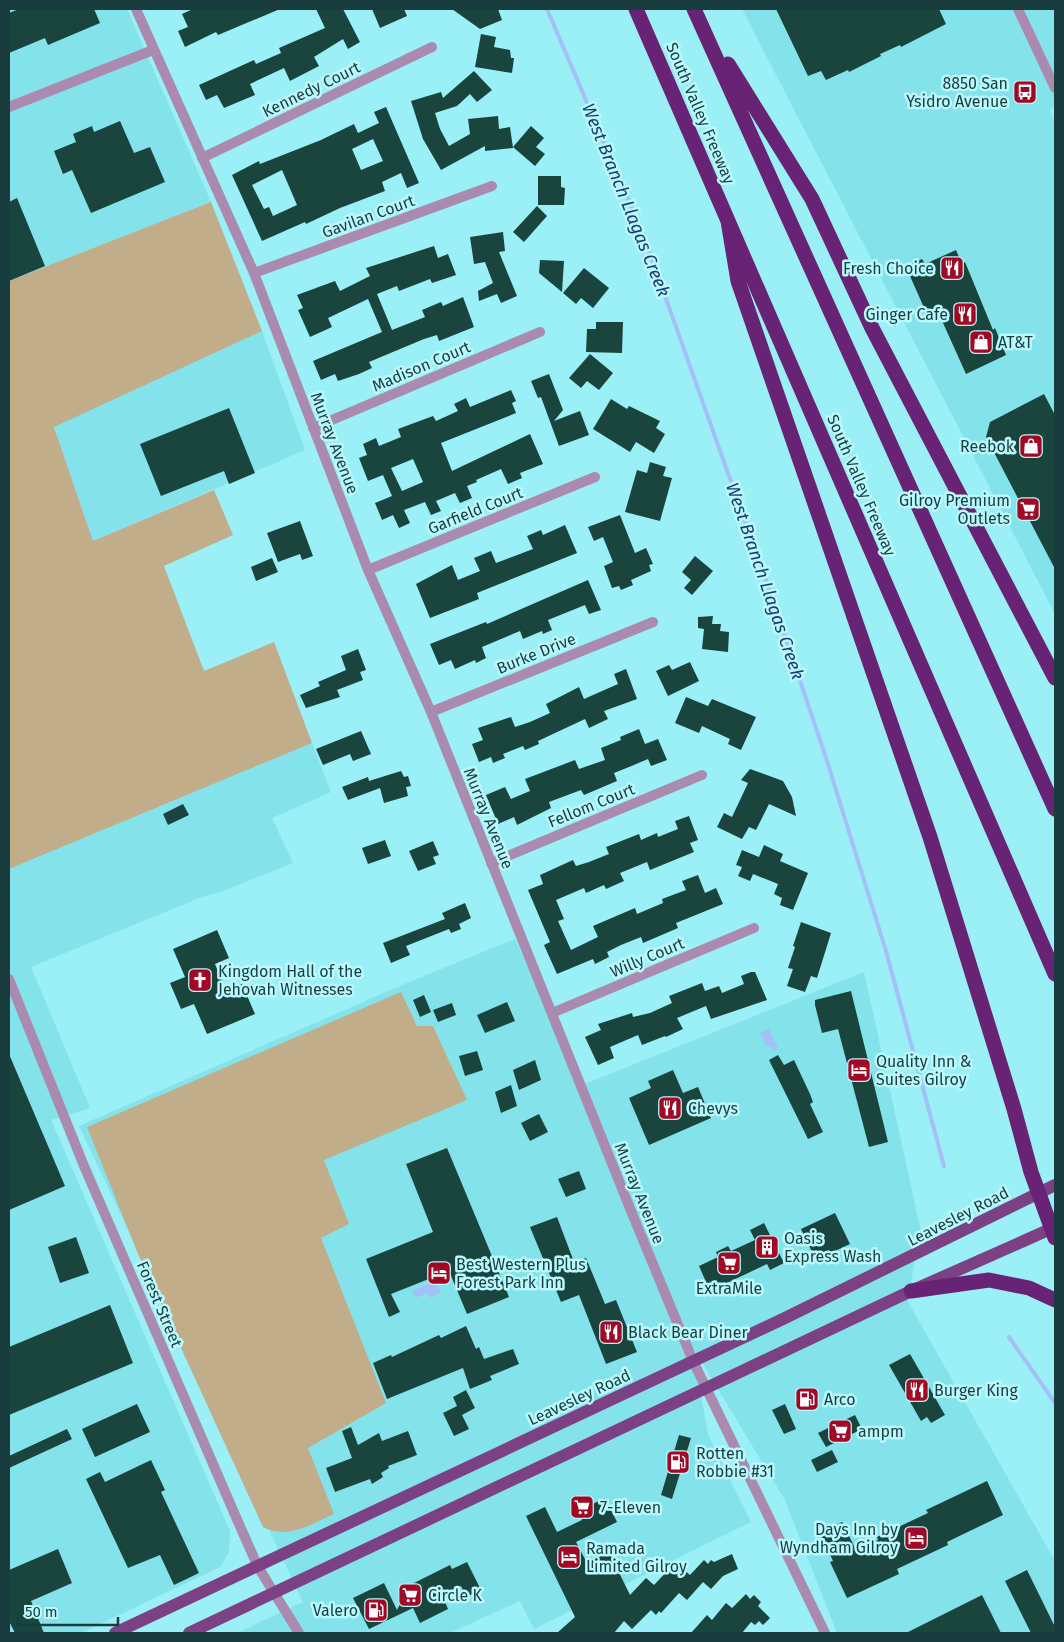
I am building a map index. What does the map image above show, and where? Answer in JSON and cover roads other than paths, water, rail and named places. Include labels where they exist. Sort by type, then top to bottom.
[{"type":"highway","name":"South Valley Freeway","points":[[636,9],[1055,974]]},
{"type":"highway","points":[[696,13],[812,198],[872,328],[1055,678]]},
{"type":"highway","points":[[696,13],[1055,809]]},
{"type":"highway","points":[[728,221],[738,281],[930,837],[1038,1194],[1054,1231]]},
{"type":"highway","points":[[912,1291],[990,1280],[1029,1288],[1055,1300]]},
{"type":"main road","name":"Leavesley Road","points":[[122,1632],[902,1262],[1055,1185]]},
{"type":"main road","points":[[189,1633],[912,1291],[1054,1231]]},
{"type":"street","name":"Murray Avenue","points":[[136,9],[254,273],[368,570],[431,712],[625,1197],[693,1361],[825,1633]]},
{"type":"street","points":[[1018,9],[1055,88]]},
{"type":"street","name":"Kennedy Court","points":[[202,158],[432,47]]},
{"type":"street","points":[[9,107],[153,50]]},
{"type":"street","name":"Gavilan Court","points":[[254,273],[492,186]]},
{"type":"street","name":"Madison Court","points":[[313,428],[540,332]]},
{"type":"street","name":"Garfield Court","points":[[368,570],[594,477]]},
{"type":"street","name":"Burke Drive","points":[[431,712],[653,622]]},
{"type":"street","name":"Fellom Court","points":[[491,863],[702,776]]},
{"type":"street","name":"Willy Court","points":[[552,1013],[754,928]]},
{"type":"street","name":"Forest Street","points":[[9,979],[84,1166],[258,1567],[299,1633]]},
{"type":"waterway","name":"West Branch Llagas Creek","points":[[547,9],[643,234],[772,597],[827,761],[886,951],[944,1166]]},
{"type":"waterway","name":"West Branch Llagas Creek","points":[[1009,1337],[1055,1403]]},
{"type":"place","name":"8850 San Ysidro Avenue","points":[[1025,92]]},
{"type":"place","name":"Fresh Choice","points":[[952,268]]},
{"type":"place","name":"Ginger Cafe","points":[[965,314]]},
{"type":"place","name":"AT&T","points":[[981,342]]},
{"type":"place","name":"Reebok","points":[[1031,446]]},
{"type":"place","name":"Gilroy Premium Outlets","points":[[1028,509]]},
{"type":"place","name":"Kingdom Hall of the Jehovah Witnesses","points":[[200,980]]},
{"type":"place","name":"Quality Inn & Suites Gilroy","points":[[859,1070]]},
{"type":"place","name":"Chevys","points":[[670,1108]]},
{"type":"place","name":"Oasis Express Wash","points":[[767,1247]]},
{"type":"place","name":"ExtraMile","points":[[729,1263]]},
{"type":"place","name":"Best Western Plus Forest Park Inn","points":[[439,1273]]},
{"type":"place","name":"Black Bear Diner","points":[[611,1332]]},
{"type":"place","name":"Burger King","points":[[917,1390]]},
{"type":"place","name":"Arco","points":[[807,1399]]},
{"type":"place","name":"ampm","points":[[840,1431]]},
{"type":"place","name":"Rotten Robbie #31","points":[[678,1462]]},
{"type":"place","name":"7-Eleven","points":[[582,1507]]},
{"type":"place","name":"Days Inn by Wyndham Gilroy","points":[[916,1538]]},
{"type":"place","name":"Ramada Limited Gilroy","points":[[569,1557]]},
{"type":"place","name":"Circle K","points":[[410,1595]]},
{"type":"place","name":"Valero","points":[[376,1610]]}]
